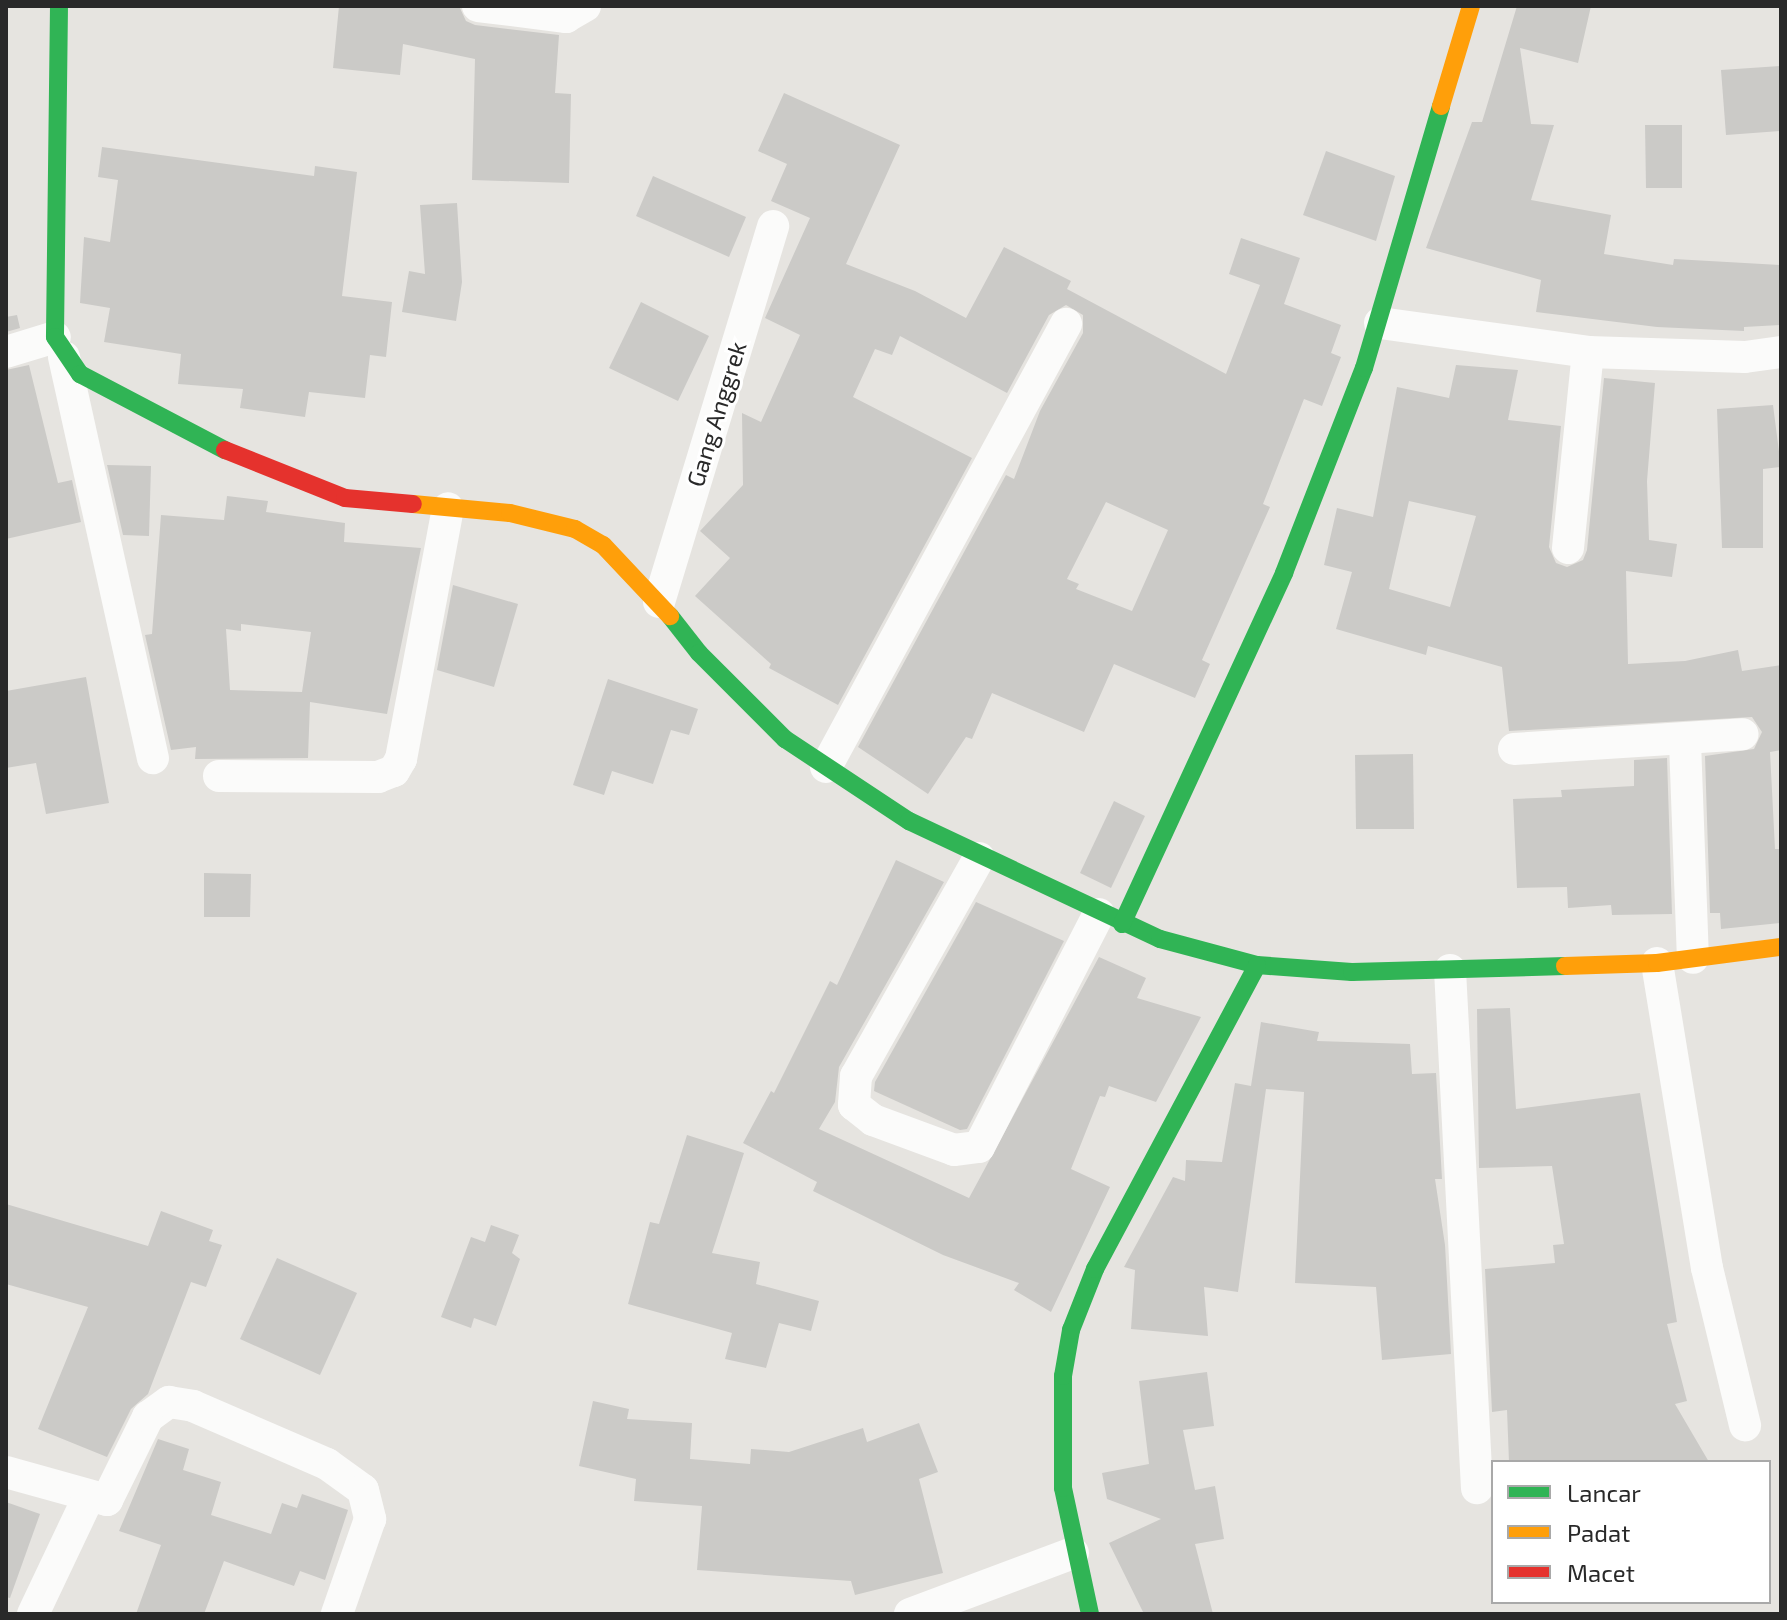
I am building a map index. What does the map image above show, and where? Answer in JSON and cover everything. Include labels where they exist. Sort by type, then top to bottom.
[{"type":"street","points":[[59,6],[60,347],[153,758]]},
{"type":"street","points":[[478,6],[566,17],[585,6]]},
{"type":"street","points":[[979,858],[856,1076],[854,1105],[873,1120],[954,1150],[979,1147],[1110,919],[1284,573],[1380,323],[1471,6]]},
{"type":"street","name":"Gang Anggrek","points":[[659,602],[773,226]]},
{"type":"street","points":[[1380,323],[1588,352],[1745,357],[1781,352]]},
{"type":"street","points":[[826,767],[1066,324]]},
{"type":"street","points":[[6,352],[60,347],[111,392],[307,487],[374,503],[510,513],[575,529],[603,545],[659,602],[699,653],[755,711],[826,767],[979,858],[1110,919],[1257,965],[1352,972],[1657,963],[1781,947]]},
{"type":"street","points":[[1568,548],[1588,352]]},
{"type":"street","points":[[219,776],[378,777],[394,771],[401,759],[448,508]]},
{"type":"street","points":[[1514,749],[1685,742],[1743,734]]},
{"type":"street","points":[[1685,742],[1693,958]]},
{"type":"street","points":[[1657,963],[1707,1268],[1745,1425]]},
{"type":"street","points":[[1090,1614],[1073,1553],[1063,1488],[1063,1376],[1071,1330],[1095,1269],[1257,965]]},
{"type":"street","points":[[1450,970],[1477,1488]]},
{"type":"street","points":[[6,1472],[100,1501],[112,1495],[148,1417],[169,1402],[193,1406],[351,1477],[370,1507],[367,1533],[337,1614]]},
{"type":"street","points":[[33,1614],[88,1498]]},
{"type":"street","points":[[910,1614],[1073,1553]]},
{"type":"building","points":[[339,6],[459,6],[466,21],[475,25],[559,35],[555,93],[571,94],[569,183],[472,180],[475,59],[403,44],[400,75],[333,68]]},
{"type":"building","points":[[1517,6],[1591,6],[1578,63],[1520,48],[1531,124],[1554,125],[1531,200],[1611,215],[1604,254],[1673,265],[1674,259],[1781,265],[1781,325],[1744,327],[1744,331],[1657,327],[1536,312],[1541,280],[1426,248],[1472,122],[1482,122]]},
{"type":"building","points":[[1781,66],[1781,131],[1726,135],[1721,70]]},
{"type":"building","points":[[784,93],[900,145],[846,264],[915,291],[966,318],[1004,247],[1071,281],[1067,289],[1226,374],[1260,285],[1229,274],[1241,238],[1300,258],[1284,304],[1341,325],[1331,353],[1341,357],[1322,406],[1304,399],[1263,504],[1270,507],[1202,660],[1210,664],[1195,698],[1114,664],[1084,732],[992,693],[972,739],[966,737],[928,794],[858,747],[1006,475],[1014,479],[1040,411],[1083,333],[1083,315],[1066,305],[1049,315],[1007,393],[900,336],[892,355],[875,349],[853,397],[972,458],[838,705],[769,668],[771,664],[695,596],[730,558],[700,531],[743,485],[742,413],[761,422],[800,335],[765,318],[810,218],[771,201],[787,164],[758,151]],"holes":[[[1106,502],[1168,530],[1132,611],[1076,589],[1079,584],[1067,579]]]},
{"type":"building","points":[[1645,125],[1682,125],[1682,188],[1646,188]]},
{"type":"building","points":[[102,147],[314,176],[315,166],[357,172],[342,296],[392,302],[386,357],[370,355],[365,398],[309,392],[305,417],[240,408],[243,389],[178,384],[181,354],[104,342],[110,308],[80,303],[84,237],[110,242],[118,180],[98,177]]},
{"type":"building","points":[[1326,151],[1395,176],[1376,241],[1303,215]]},
{"type":"building","points":[[653,176],[746,217],[729,257],[636,216]]},
{"type":"building","points":[[457,203],[462,282],[456,321],[402,312],[409,271],[425,274],[420,205]]},
{"type":"building","points":[[641,302],[709,336],[678,401],[609,368]]},
{"type":"building","points":[[17,315],[20,328],[6,332],[6,317]]},
{"type":"building","points":[[29,365],[58,483],[72,480],[81,522],[6,539],[6,370]]},
{"type":"building","points":[[1456,365],[1518,370],[1508,420],[1561,426],[1549,547],[1556,563],[1567,567],[1583,560],[1587,550],[1604,378],[1655,383],[1647,481],[1649,540],[1677,544],[1672,577],[1626,571],[1628,664],[1685,661],[1738,650],[1742,671],[1781,665],[1781,750],[1770,752],[1775,849],[1781,849],[1781,923],[1721,929],[1720,913],[1710,913],[1705,756],[1754,749],[1762,732],[1752,717],[1509,731],[1502,667],[1428,646],[1426,655],[1336,629],[1352,572],[1324,565],[1337,508],[1373,517],[1397,387],[1449,398]],"holes":[[[1409,501],[1476,516],[1450,607],[1389,589]]]},
{"type":"building","points":[[1773,405],[1781,467],[1763,469],[1763,548],[1722,548],[1717,409]]},
{"type":"building","points":[[107,465],[151,466],[149,536],[123,535]]},
{"type":"building","points":[[227,496],[268,501],[266,512],[345,523],[344,542],[421,548],[387,714],[310,702],[308,758],[195,759],[196,747],[171,750],[145,635],[152,634],[161,515],[224,520]],"holes":[[[241,624],[311,632],[302,692],[230,690],[226,629],[241,631]]]},
{"type":"building","points":[[453,585],[518,604],[494,687],[437,670]]},
{"type":"building","points":[[86,677],[109,803],[46,814],[36,763],[6,768],[6,691]]},
{"type":"building","points":[[608,679],[698,709],[689,735],[671,730],[653,784],[612,771],[604,795],[573,785]]},
{"type":"building","points":[[1413,754],[1414,829],[1356,829],[1355,755]]},
{"type":"building","points":[[1667,758],[1672,914],[1612,915],[1611,905],[1568,908],[1567,887],[1517,888],[1513,799],[1562,797],[1561,790],[1634,786],[1634,760]]},
{"type":"building","points":[[1114,801],[1145,816],[1111,888],[1080,873]]},
{"type":"building","points":[[896,860],[944,882],[839,1067],[835,1102],[819,1129],[969,1198],[1099,957],[1146,978],[1137,998],[1201,1017],[1156,1102],[1109,1086],[1105,1097],[1100,1096],[1071,1169],[1110,1187],[1051,1312],[1014,1290],[1019,1283],[943,1255],[813,1191],[817,1182],[743,1143],[771,1091],[774,1093],[830,981],[837,985]]},
{"type":"building","points":[[204,873],[251,874],[250,917],[204,917]]},
{"type":"building","points":[[976,902],[1064,941],[967,1129],[960,1130],[874,1091],[875,1082]]},
{"type":"building","points":[[1510,1008],[1516,1109],[1640,1093],[1677,1322],[1667,1324],[1687,1401],[1675,1404],[1708,1460],[1509,1460],[1507,1410],[1492,1412],[1485,1269],[1555,1263],[1553,1245],[1564,1244],[1552,1166],[1479,1168],[1477,1009]]},
{"type":"building","points":[[1261,1022],[1319,1032],[1317,1041],[1410,1044],[1412,1074],[1436,1073],[1442,1179],[1435,1179],[1445,1245],[1451,1354],[1382,1360],[1376,1287],[1295,1283],[1304,1092],[1266,1089],[1238,1292],[1204,1287],[1208,1336],[1131,1329],[1135,1270],[1124,1267],[1173,1177],[1185,1181],[1186,1160],[1222,1162],[1235,1083],[1251,1086]]},
{"type":"building","points":[[687,1135],[744,1153],[712,1253],[760,1262],[756,1284],[819,1301],[811,1331],[779,1323],[766,1368],[725,1359],[732,1333],[628,1304],[650,1222],[659,1224]]},
{"type":"building","points":[[6,1204],[148,1246],[161,1211],[213,1230],[209,1241],[222,1245],[206,1287],[191,1282],[148,1394],[131,1409],[107,1457],[38,1429],[88,1307],[6,1284]]},
{"type":"building","points":[[491,1225],[519,1235],[512,1253],[520,1259],[496,1326],[474,1318],[471,1328],[441,1317],[471,1237],[485,1242]]},
{"type":"building","points":[[277,1258],[357,1293],[320,1375],[240,1339]]},
{"type":"building","points":[[1207,1372],[1214,1426],[1183,1430],[1195,1490],[1215,1486],[1224,1539],[1195,1544],[1213,1614],[1144,1614],[1109,1543],[1161,1519],[1107,1499],[1102,1473],[1149,1464],[1139,1381]]},
{"type":"building","points":[[593,1401],[629,1409],[627,1419],[692,1423],[690,1459],[750,1464],[751,1449],[789,1452],[863,1428],[867,1442],[919,1423],[938,1472],[919,1479],[943,1573],[855,1595],[851,1581],[697,1570],[702,1506],[634,1501],[636,1479],[579,1466]]},
{"type":"building","points":[[158,1439],[189,1449],[183,1470],[221,1482],[211,1515],[271,1534],[282,1503],[297,1508],[302,1494],[348,1510],[325,1580],[300,1571],[294,1586],[224,1561],[204,1614],[136,1614],[161,1545],[119,1531]]},
{"type":"building","points":[[6,1502],[40,1514],[10,1598],[6,1597]]},
{"type":"traffic: fast","points":[[59,6],[55,337],[80,374],[225,450]]},
{"type":"traffic: fast","points":[[1122,924],[1284,573],[1364,368],[1441,106]]},
{"type":"traffic: fast","points":[[670,616],[699,653],[785,739],[909,821],[1160,939],[1257,965],[1352,972],[1565,966]]},
{"type":"traffic: fast","points":[[1090,1614],[1063,1488],[1063,1376],[1071,1330],[1095,1269],[1257,965]]},
{"type":"traffic: slow","points":[[1441,106],[1471,6]]},
{"type":"traffic: slow","points":[[413,504],[510,513],[575,529],[603,545],[670,616]]},
{"type":"traffic: slow","points":[[1565,966],[1657,963],[1781,947]]},
{"type":"traffic: jam","points":[[225,450],[345,498],[413,504]]}]
